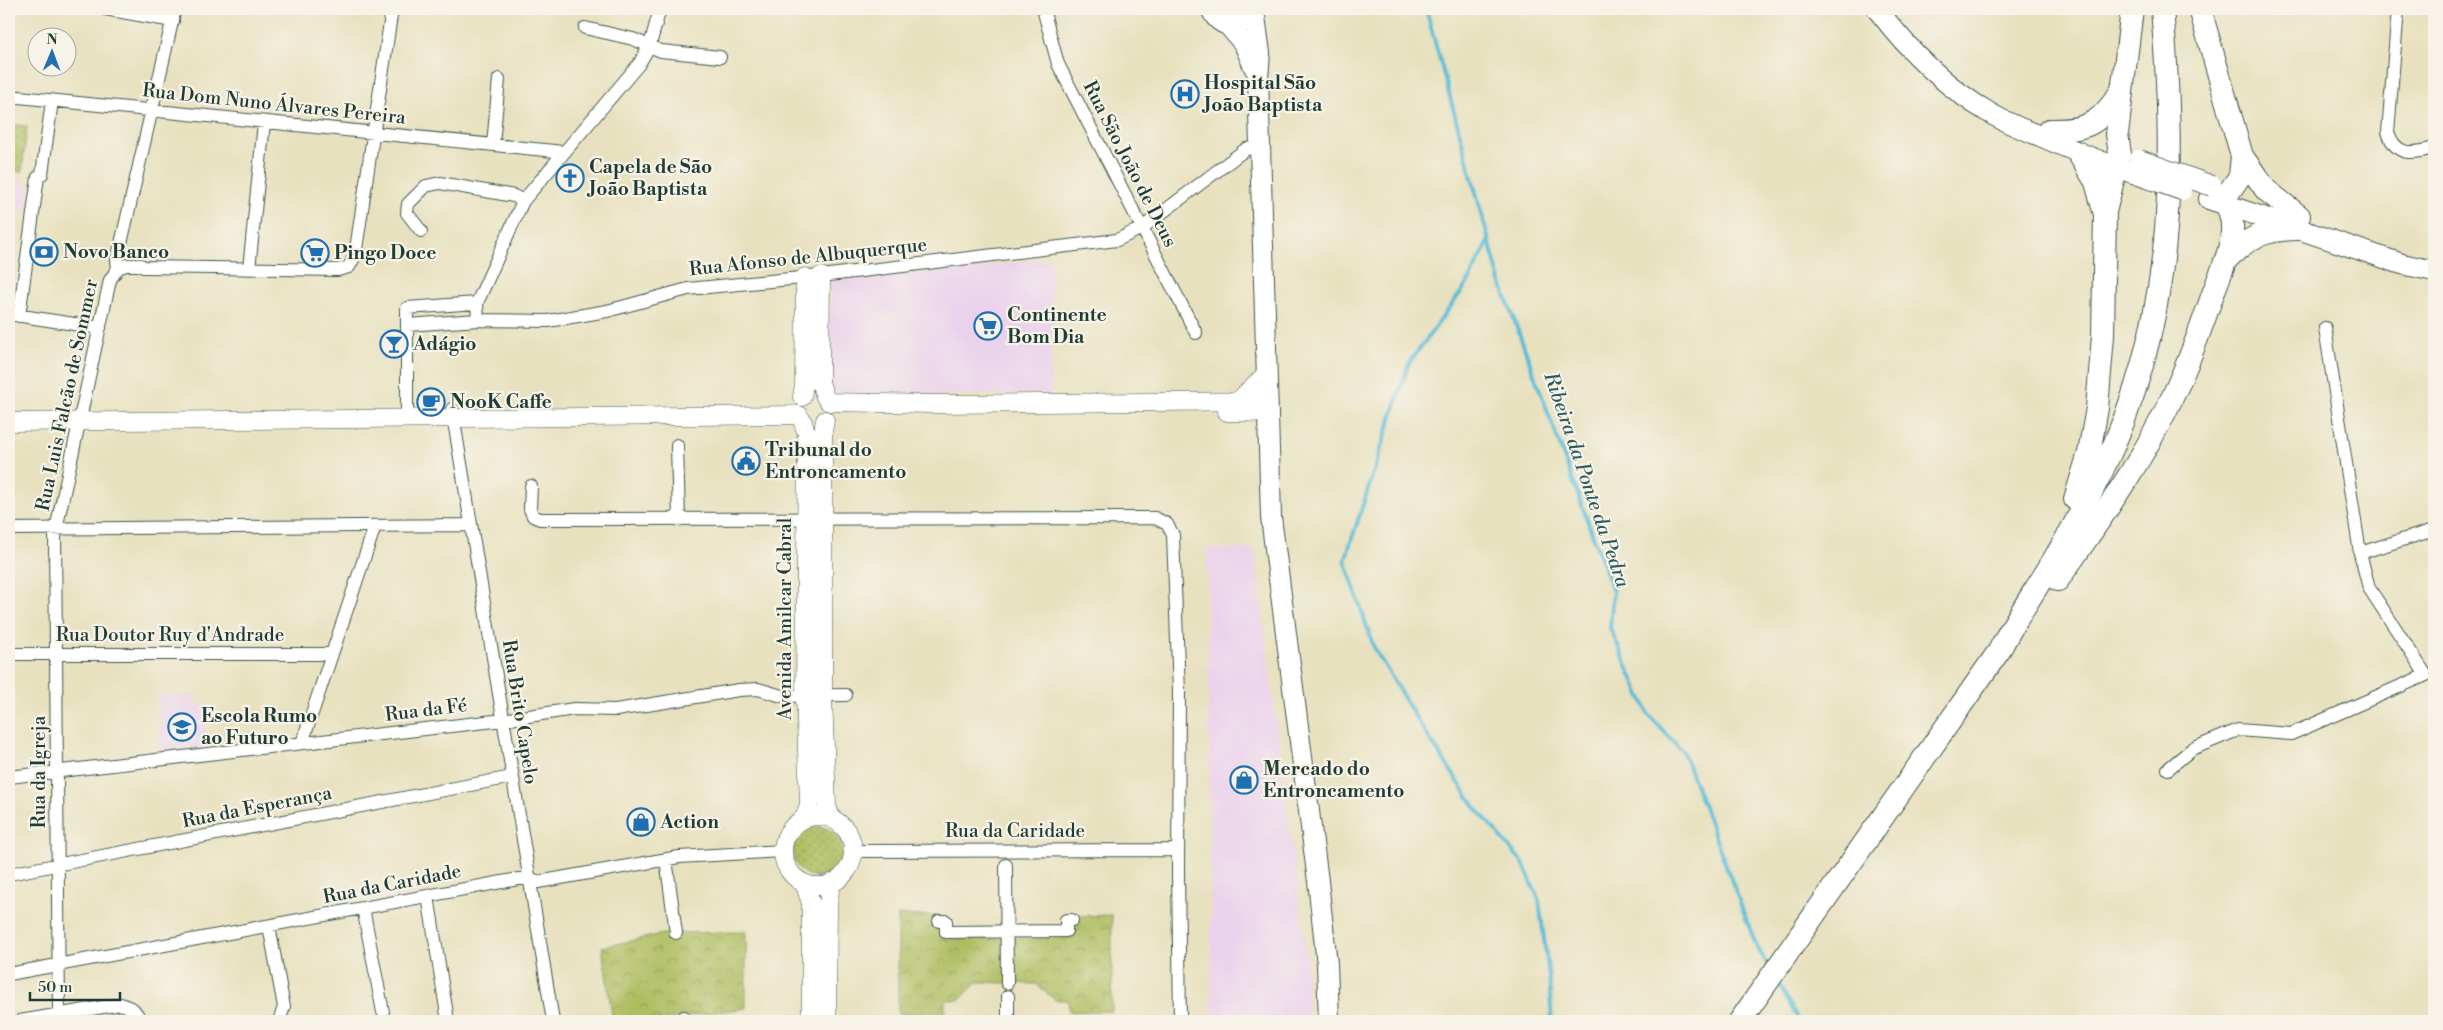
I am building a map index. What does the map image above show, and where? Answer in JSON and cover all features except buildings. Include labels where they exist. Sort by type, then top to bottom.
[{"type":"highway","points":[[2105,212],[2129,164],[2118,134],[2132,9]]},
{"type":"highway","points":[[1740,1021],[1922,758],[1999,651],[2012,625],[2079,516],[2114,444],[2134,393],[2153,323],[2165,251],[2170,187],[2170,108],[2162,9]]},
{"type":"highway","points":[[2068,565],[2130,433],[2154,359],[2168,306],[2175,260],[2181,165],[2180,95],[2173,9]]},
{"type":"highway","points":[[2200,9],[2242,156],[2266,190],[2297,223],[2257,235],[2246,241],[2224,261]]},
{"type":"highway","points":[[2049,130],[2073,129],[2093,123],[2108,111],[2122,90]]},
{"type":"highway","points":[[2039,582],[2078,490],[2094,431],[2104,336],[2105,212],[2096,182],[2078,152]]},
{"type":"highway","points":[[1999,651],[2024,630],[2130,472],[2171,401],[2192,353],[2224,261],[2233,224],[2230,212],[2219,195],[2240,176],[2242,156]]},
{"type":"main road","points":[[1212,14],[1245,22],[1254,9]]},
{"type":"main road","points":[[1254,9],[1260,53],[1258,78],[1270,517],[1318,881],[1327,964],[1329,1021]]},
{"type":"main road","points":[[1877,9],[1899,36],[1945,80],[1959,93],[1988,113],[2078,152],[2129,164]]},
{"type":"main road","points":[[1212,14],[1244,44],[1258,78]]},
{"type":"main road","points":[[1945,80],[2049,130],[2129,164],[2297,223],[2402,264],[2434,271]]},
{"type":"main road","points":[[2297,223],[2434,265]]},
{"type":"street","points":[[105,9],[174,15]]},
{"type":"street","points":[[118,268],[131,264],[143,267],[342,270],[352,264],[392,9]]},
{"type":"street","points":[[478,320],[477,303],[523,201],[639,64],[650,45],[660,9]]},
{"type":"street","name":"Rua São João de Deus","points":[[1043,9],[1058,64],[1196,333]]},
{"type":"street","points":[[2398,9],[2388,132],[2392,143],[2398,149],[2412,152],[2434,148]]},
{"type":"street","name":"Rua Luis Falcão de Sommer","points":[[57,528],[110,280],[118,268],[117,261],[174,15]]},
{"type":"street","points":[[585,28],[650,45],[661,51],[720,57]]},
{"type":"street","points":[[493,144],[499,79]]},
{"type":"street","name":"Rua Dom Nuno Álvares Pereira","points":[[9,96],[564,152]]},
{"type":"street","points":[[52,101],[42,174],[38,177],[14,315],[100,328]]},
{"type":"street","points":[[250,269],[264,123]]},
{"type":"street","name":"Rua Afonso de Albuquerque","points":[[407,325],[478,320],[548,321],[607,311],[688,289],[1117,240],[1142,228],[1246,149],[1260,147]]},
{"type":"street","points":[[421,231],[407,213],[408,204],[426,186],[440,183],[514,196],[523,201]]},
{"type":"street","name":"Avenida Amilcar Cabral","points":[[804,818],[809,804],[805,695],[815,519],[827,408],[820,382],[813,276]]},
{"type":"street","name":"Avenida Amilcar Cabral","points":[[813,276],[804,385],[800,409],[807,434],[815,519],[827,806],[831,818]]},
{"type":"street","points":[[407,414],[407,308],[477,303]]},
{"type":"street","points":[[2168,769],[2192,749],[2238,730],[2291,734],[2426,675],[2369,588],[2360,553],[2325,328]]},
{"type":"street","points":[[1241,406],[1265,375]]},
{"type":"street","points":[[800,409],[816,392],[827,408]]},
{"type":"street","points":[[827,408],[934,404],[1268,407]]},
{"type":"street","points":[[1241,406],[1262,430],[1269,446]]},
{"type":"street","points":[[9,422],[82,417],[800,409],[816,425],[827,408]]},
{"type":"street","points":[[9,412],[82,417]]},
{"type":"street","name":"Rua Brito Capelo","points":[[452,414],[553,1021]]},
{"type":"street","points":[[677,445],[679,520]]},
{"type":"street","points":[[531,486],[530,509],[533,516],[540,519],[1155,518],[1167,524],[1173,536],[1178,682],[1180,1021]]},
{"type":"street","points":[[9,529],[470,525]]},
{"type":"street","points":[[302,744],[376,526]]},
{"type":"street","name":"Rua da Igreja","points":[[57,528],[56,654],[59,1014]]},
{"type":"street","points":[[2360,553],[2434,530]]},
{"type":"street","name":"Rua Doutor Ruy d'Andrade","points":[[9,654],[332,654]]},
{"type":"street","name":"Rua da Fé","points":[[9,778],[574,710],[616,710],[738,690],[758,689],[782,696],[846,694]]},
{"type":"street","name":"Rua da Esperança","points":[[9,874],[512,777]]},
{"type":"street","points":[[822,816],[831,818],[846,831],[852,850],[847,870],[831,883],[814,885],[804,883],[789,870],[783,851],[788,832],[804,818],[822,816]]},
{"type":"street","name":"Rua da Caridade","points":[[852,850],[1178,850]]},
{"type":"street","name":"Rua da Caridade","points":[[9,974],[529,877],[538,882],[666,859],[783,851]]},
{"type":"street","points":[[666,859],[676,933]]},
{"type":"street","points":[[1006,865],[1008,1021]]},
{"type":"street","points":[[804,883],[811,903],[811,1021]]},
{"type":"street","points":[[827,1021],[828,905],[831,883]]},
{"type":"street","points":[[428,896],[448,1021]]},
{"type":"street","points":[[363,908],[383,1012]]},
{"type":"street","points":[[939,921],[946,922],[946,932],[1066,931],[1066,920],[1072,920]]},
{"type":"street","points":[[269,926],[284,1007],[279,1021]]},
{"type":"street","points":[[20,1021],[121,1004],[133,1009],[142,1021]]},
{"type":"shaded area","points":[[9,178],[24,180],[29,189],[27,208],[12,214],[11,225],[16,226],[9,265]]},
{"type":"shaded area","points":[[1051,258],[1051,394],[899,395],[831,392],[829,323],[832,281],[961,269]]},
{"type":"shaded area","points":[[1207,549],[1254,549],[1307,960],[1308,1021],[1212,1021]]},
{"type":"shaded area","name":"Escola Rumo ao Futuro","points":[[159,695],[195,696],[195,705],[204,704],[206,749],[160,754]]},
{"type":"green space","points":[[9,124],[27,126],[22,172],[9,170]]},
{"type":"green space","points":[[813,827],[823,827],[836,834],[843,847],[843,857],[836,870],[823,877],[813,877],[804,873],[797,866],[793,857],[793,847],[797,838],[804,831]]},
{"type":"green space","points":[[898,915],[939,916],[939,928],[944,928],[944,939],[1067,938],[1067,928],[1072,916],[1112,915],[1112,1011],[1069,1012],[1068,1000],[1055,1000],[1036,984],[977,982],[960,1000],[945,1000],[945,1013],[898,1014]]},
{"type":"green space","points":[[746,932],[746,1008],[653,1021],[613,1021],[602,947],[668,933]]},
{"type":"waterway","name":"Ribeira da Ponte da Pedra","points":[[1426,9],[1500,281],[1613,591],[1610,628],[1649,715],[1683,752],[1756,945],[1768,966]]},
{"type":"waterway","points":[[1489,240],[1467,284],[1409,363],[1345,560],[1374,648],[1421,726],[1475,807],[1523,863],[1539,900],[1549,977],[1552,1021]]},
{"type":"waterway","name":"Ribeira da Ponte da Pedra","points":[[1777,981],[1799,1021]]},
{"type":"place","name":"Hospital São João Baptista","points":[[1185,94]]},
{"type":"place","name":"Capela de São João Baptista","points":[[570,178]]},
{"type":"place","name":"Novo Banco","points":[[44,252]]},
{"type":"place","name":"Pingo Doce","points":[[315,253]]},
{"type":"place","name":"Continente Bom Dia","points":[[988,326]]},
{"type":"place","name":"Adágio","points":[[394,344]]},
{"type":"place","name":"NooK Caffe","points":[[431,402]]},
{"type":"place","name":"Tribunal do Entroncamento","points":[[746,461]]},
{"type":"place","name":"Escola Rumo ao Futuro","points":[[182,727]]},
{"type":"place","name":"Mercado do Entroncamento","points":[[1244,780]]},
{"type":"place","name":"Action","points":[[641,822]]}]
